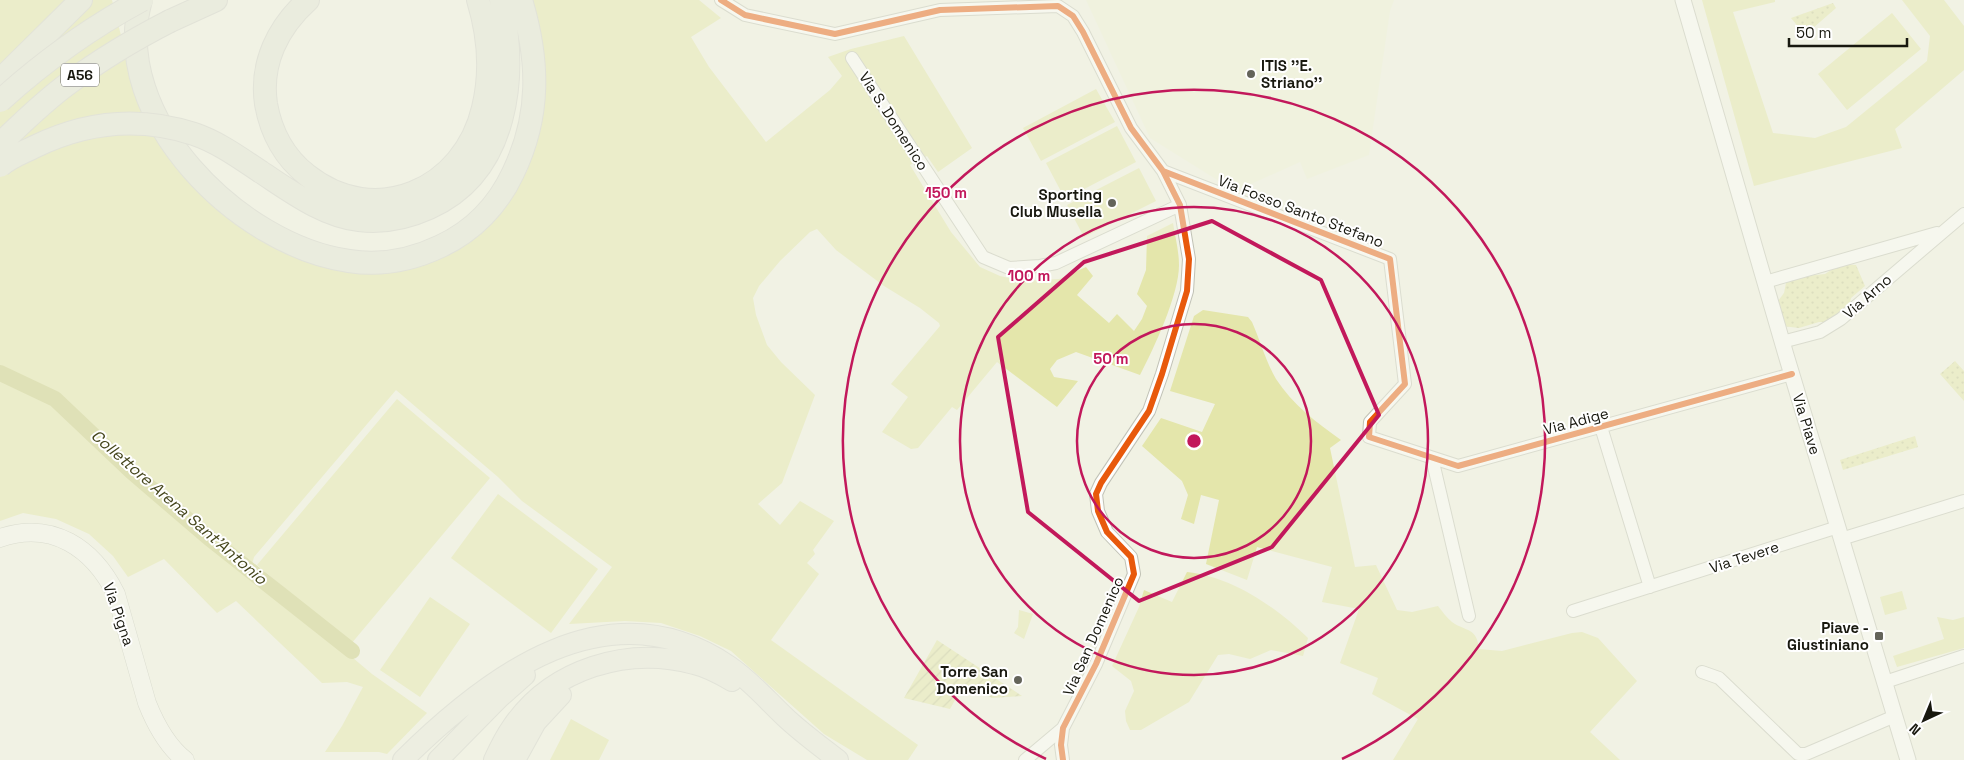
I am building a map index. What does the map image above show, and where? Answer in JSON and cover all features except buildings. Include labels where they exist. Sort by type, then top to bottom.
[{"type":"highway","points":[[0,80],[81,0]]},
{"type":"highway","points":[[142,0],[136,35],[140,72],[160,124],[192,168],[212,190],[235,210],[280,239],[327,256],[367,263],[390,262],[412,258],[447,244],[478,222],[490,209],[509,182],[523,150],[534,99],[535,63],[528,23],[521,0]]},
{"type":"highway","name":"A56","points":[[0,101],[57,52],[104,21],[142,0]]},
{"type":"highway","name":"A56","points":[[0,144],[68,83],[127,44],[170,21],[216,0]]},
{"type":"highway","points":[[308,0],[295,12],[286,25],[274,44],[266,64],[265,95],[272,128],[289,157],[314,180],[330,190],[346,196],[376,200],[393,199],[424,189],[450,169],[470,142],[483,110],[489,70],[486,26],[478,0]]},
{"type":"highway","points":[[0,166],[20,154],[68,132],[101,125],[136,124],[155,126],[195,134],[227,150],[321,208],[357,220],[393,220],[412,215],[441,202],[455,192],[476,170],[499,128],[508,93],[510,58],[501,0]]},
{"type":"highway","points":[[402,760],[425,738],[478,694],[532,658],[569,644],[610,634],[660,637],[678,641],[714,656],[746,679],[786,718]]},
{"type":"highway","points":[[438,760],[499,698],[533,668],[573,647],[610,634]]},
{"type":"highway","points":[[515,760],[536,722],[547,709],[574,685],[593,674],[611,667],[648,657]]},
{"type":"highway","points":[[494,760],[513,726],[552,687],[584,669],[604,662],[648,657],[678,660],[715,672],[751,692],[838,760]]},
{"type":"main road","name":"Via Pigna","points":[[0,538],[26,532],[55,535],[76,547],[96,564],[108,579],[116,594],[146,702],[170,744],[185,760]]},
{"type":"street","name":"Via San Domenico","points":[[721,0],[745,15],[835,34],[940,10],[1058,6],[1073,16],[1083,32],[1131,128],[1164,171],[1180,206],[1189,259],[1187,291],[1149,410],[1101,483],[1096,494],[1098,511],[1108,532],[1131,557],[1134,574],[1096,664],[1063,728],[1037,752],[1025,760]]},
{"type":"street","name":"Via Piave","points":[[1683,0],[1782,342],[1908,760]]},
{"type":"street","name":"Via S. Domenico","points":[[852,58],[983,257],[1009,268],[1056,263],[1180,206]]},
{"type":"street","name":"Via Fosso Santo Stefano","points":[[1164,171],[1390,259],[1405,384],[1370,422],[1368,437]]},
{"type":"street","name":"Via Arno","points":[[1782,342],[1820,332],[1841,318],[1964,214]]},
{"type":"street","name":"Via Arno","points":[[1765,282],[1942,232]]},
{"type":"street","name":"Via Adige","points":[[1368,437],[1458,466],[1792,374]]},
{"type":"street","points":[[1601,427],[1650,587]]},
{"type":"street","points":[[1432,458],[1469,616]]},
{"type":"street","name":"Via Tevere","points":[[1574,611],[1650,587],[1840,533],[1964,501]]},
{"type":"street","points":[[1885,682],[1964,656]]},
{"type":"street","points":[[1702,672],[1719,678],[1798,754],[1806,754],[1895,716]]},
{"type":"street","name":"Via San Domenico","points":[[1063,728],[1061,745],[1063,760]]},
{"type":"highlighted area","points":[[1212,221],[1321,280],[1379,415],[1272,547],[1139,601],[1028,512],[998,337],[1084,262]]},
{"type":"shaded area","name":"ITIS ''E. Striano''","points":[[1086,0],[1394,0],[1390,11],[1369,155],[1307,179],[1300,162],[1235,191],[1150,138]]},
{"type":"green space","points":[[0,0],[112,0],[131,75],[231,215],[367,270],[500,211],[527,171],[541,119],[531,0],[699,0],[721,18],[691,37],[709,67],[766,142],[830,90],[842,76],[828,57],[851,49],[904,36],[972,148],[938,172],[927,156],[910,165],[951,232],[980,267],[1000,276],[1023,281],[1059,279],[1086,267],[1093,276],[1077,295],[1109,323],[1117,314],[1134,331],[1142,319],[1147,306],[1137,294],[1146,270],[1147,236],[1173,223],[1179,265],[1175,291],[1158,336],[1140,375],[1076,352],[1057,360],[1050,369],[1054,377],[1078,381],[1057,407],[997,362],[957,410],[952,407],[918,448],[911,449],[882,432],[908,397],[891,384],[940,326],[939,323],[920,308],[884,286],[836,250],[817,229],[810,232],[780,261],[759,286],[753,298],[756,315],[767,345],[781,362],[815,395],[782,483],[758,504],[780,525],[800,501],[834,521],[813,550],[815,554],[807,563],[819,574],[771,640],[918,745],[908,760],[867,760],[824,734],[731,651],[700,636],[661,623],[625,621],[569,624],[612,567],[522,501],[498,477],[396,390],[254,557],[250,571],[372,674],[427,713],[387,754],[379,752],[325,752],[342,726],[363,687],[347,682],[322,683],[236,601],[217,613],[164,559],[128,577],[113,556],[89,534],[56,519],[23,513],[0,521]]},
{"type":"green space","points":[[1702,0],[1775,0],[1775,2],[1733,12],[1773,133],[1815,138],[1846,127],[1927,61],[1930,36],[1902,0],[1944,0],[1964,26],[1964,70],[1895,129],[1902,148],[1754,186]]},
{"type":"green space","points":[[1833,3],[1836,8],[1805,35],[1791,18]]},
{"type":"green space","points":[[1892,13],[1921,49],[1847,110],[1818,74]]},
{"type":"green space","points":[[1096,89],[1115,122],[1041,161],[1023,128]]},
{"type":"green space","points":[[1117,126],[1136,162],[1065,199],[1046,163]]},
{"type":"green space","name":"Sporting Club Musella","points":[[1139,168],[1156,201],[1084,237],[1067,205]]},
{"type":"green space","points":[[1840,264],[1856,265],[1865,286],[1851,298],[1848,313],[1830,322],[1819,322],[1799,328],[1782,326],[1775,305],[1784,293],[1787,278],[1825,274]]},
{"type":"green space","points":[[1203,310],[1248,317],[1252,322],[1276,379],[1305,412],[1341,440],[1330,448],[1355,567],[1376,565],[1397,610],[1412,612],[1438,606],[1452,622],[1473,633],[1478,642],[1479,649],[1502,651],[1582,632],[1598,638],[1637,681],[1590,732],[1620,760],[1393,760],[1418,719],[1372,694],[1378,678],[1340,663],[1359,609],[1322,602],[1332,567],[1257,547],[1247,580],[1206,564],[1219,500],[1201,495],[1194,524],[1181,519],[1188,495],[1182,481],[1142,446],[1161,418],[1202,432],[1215,404],[1170,391],[1194,316]]},
{"type":"green space","points":[[1955,361],[1964,371],[1964,401],[1940,374]]},
{"type":"green space","points":[[397,399],[490,478],[351,644],[257,565]]},
{"type":"green space","points":[[1915,436],[1918,447],[1843,470],[1840,460]]},
{"type":"green space","points":[[498,494],[598,569],[551,633],[451,558]]},
{"type":"green space","points":[[1187,572],[1221,580],[1237,587],[1253,595],[1282,615],[1308,638],[1303,656],[1271,650],[1250,659],[1229,654],[1218,655],[1189,702],[1141,730],[1130,730],[1126,721],[1125,711],[1134,691],[1131,681],[1112,666],[1139,607],[1144,590],[1172,602]]},
{"type":"green space","points":[[1902,591],[1907,609],[1885,615],[1880,597]]},
{"type":"green space","points":[[430,597],[470,624],[420,697],[380,670]]},
{"type":"green space","points":[[1019,610],[1033,614],[1024,639],[1014,633],[1018,627]]},
{"type":"green space","points":[[1937,617],[1953,620],[1964,617],[1964,648],[1897,667],[1893,656],[1944,639]]},
{"type":"green space","points":[[937,640],[1022,696],[992,698],[964,684],[950,709],[904,698]]},
{"type":"green space","points":[[571,719],[609,740],[599,760],[550,760]]},
{"type":"waterway","name":"Collettore Arena Sant'Antonio","points":[[0,373],[55,399],[132,472],[209,538],[352,651]]},
{"type":"cycle path","points":[[721,0],[745,15],[835,34],[940,10],[1058,6],[1073,16],[1083,32],[1131,128],[1163,171],[1180,205],[1189,259],[1187,291],[1149,411],[1101,483],[1096,494],[1098,511],[1107,532],[1131,557],[1134,574],[1096,664],[1063,728],[1061,745],[1063,760]]},
{"type":"cycle path","points":[[1163,171],[1390,259],[1405,384],[1370,422],[1369,437],[1458,466],[1792,374]]},
{"type":"place","name":"ITIS ''E. Striano''","points":[[1251,74]]},
{"type":"place","name":"Sporting Club Musella","points":[[1112,203]]},
{"type":"place","name":"Piave - Giustiniano","points":[[1879,636]]},
{"type":"place","name":"Torre San Domenico","points":[[1018,680]]}]
